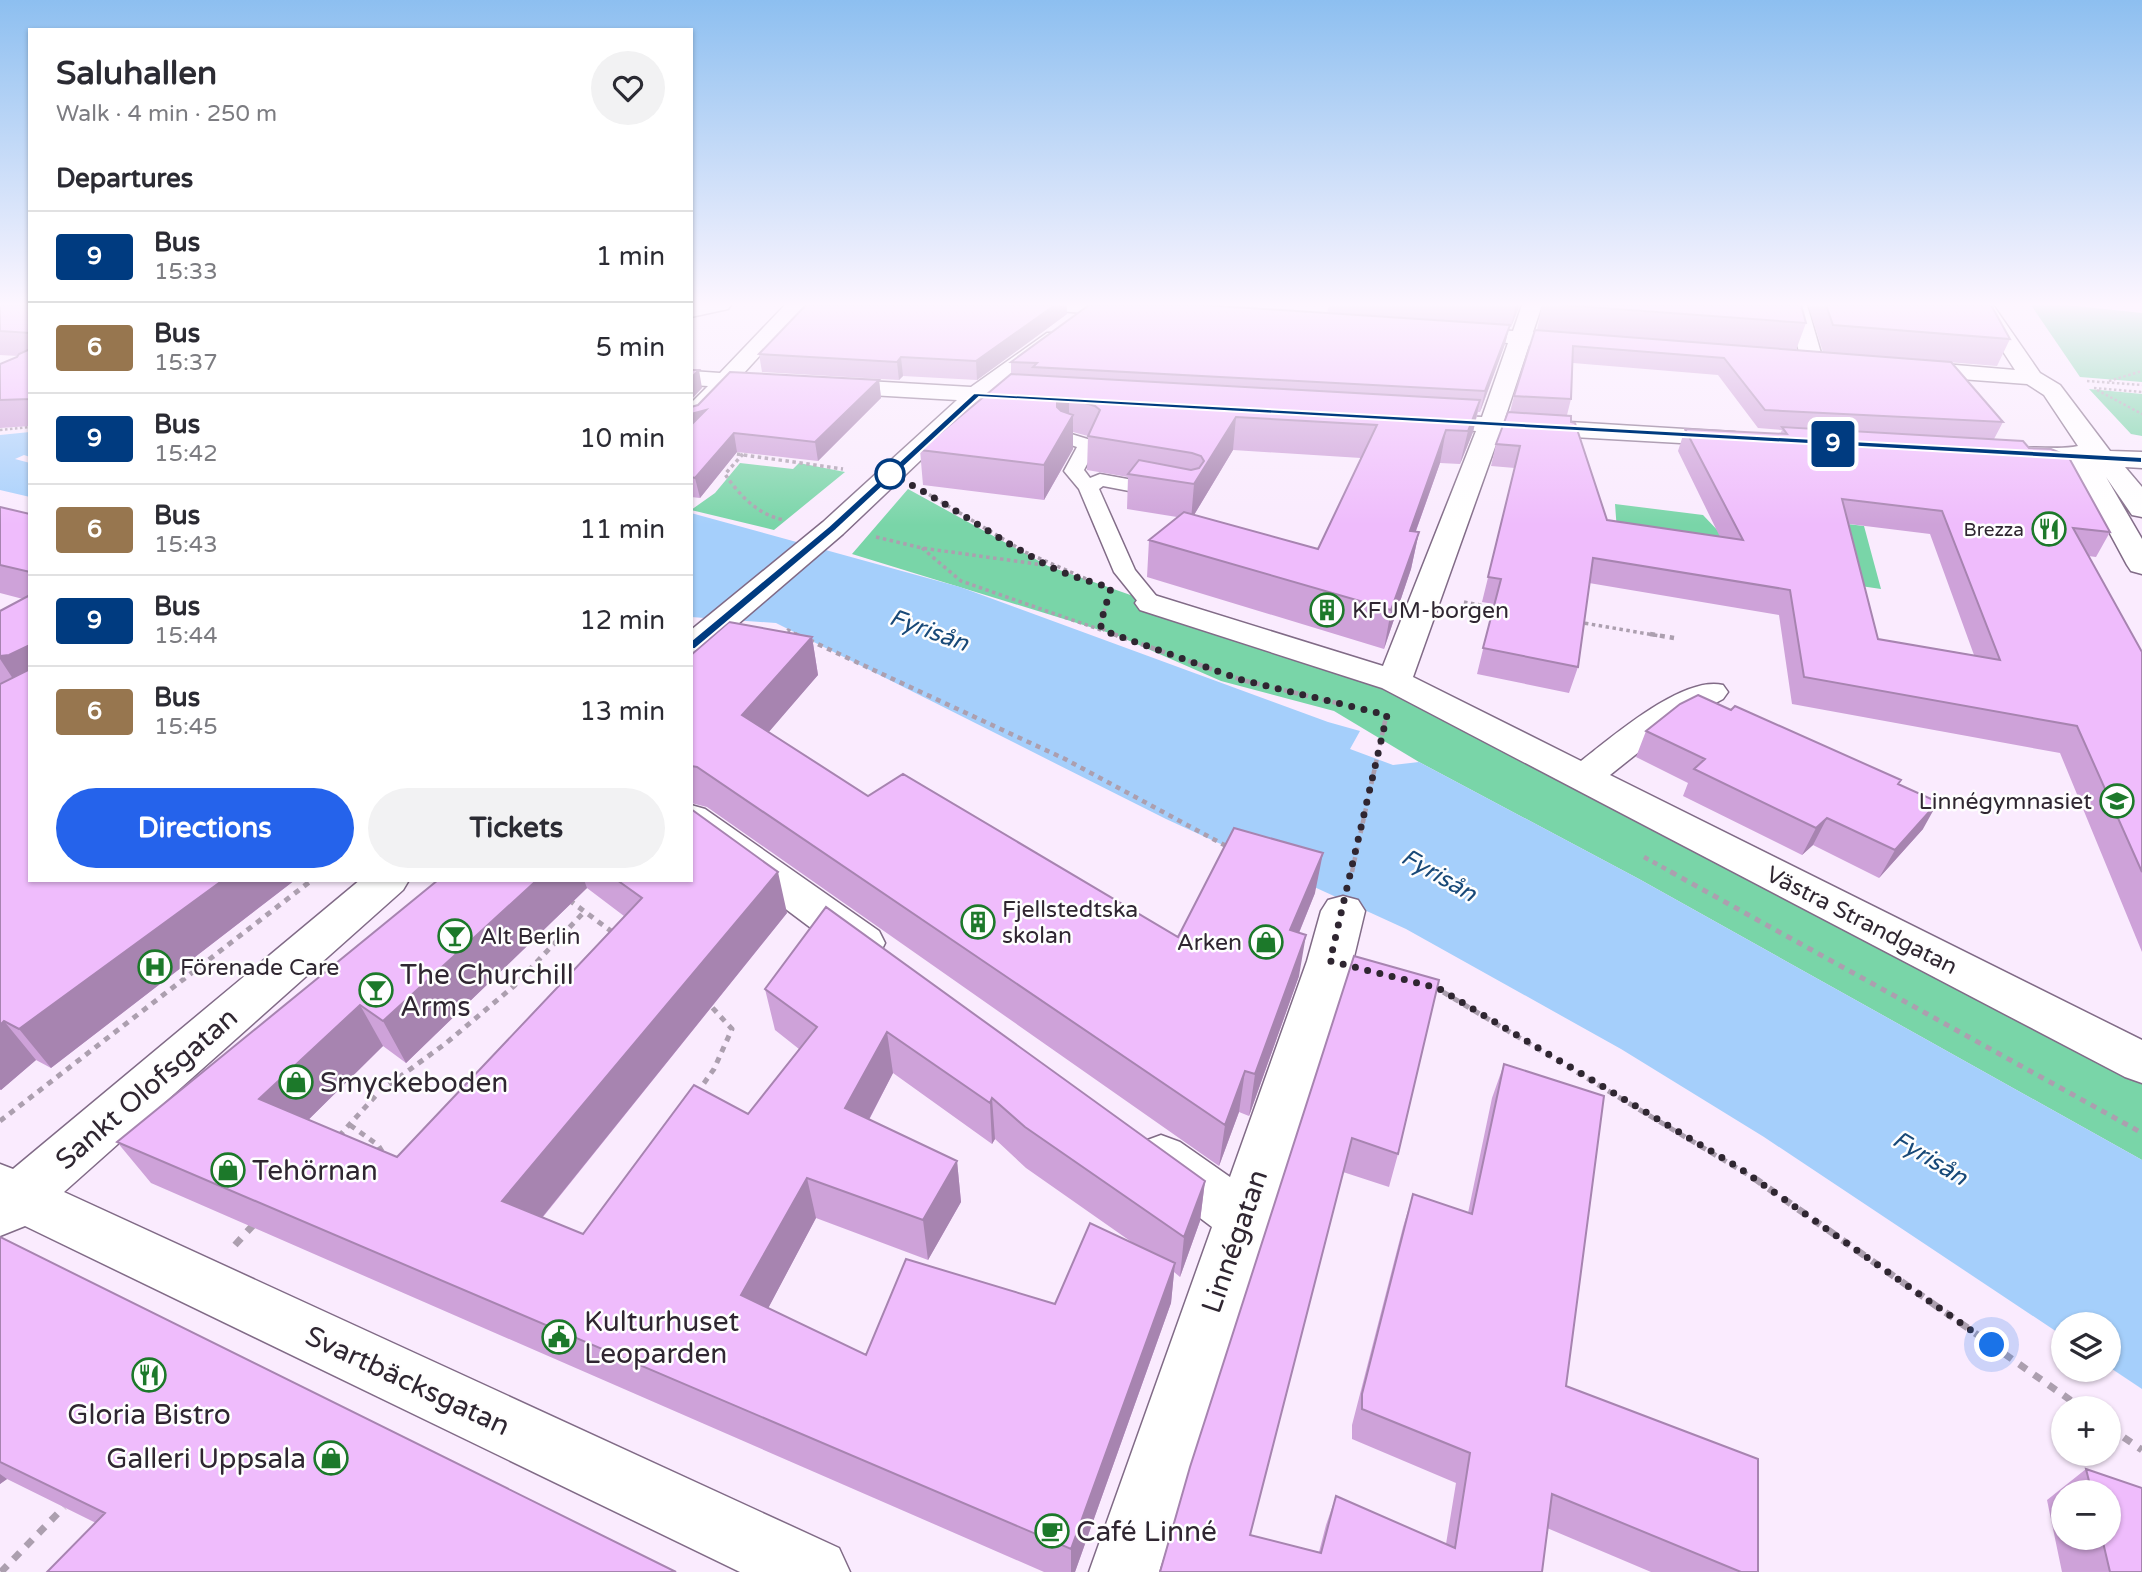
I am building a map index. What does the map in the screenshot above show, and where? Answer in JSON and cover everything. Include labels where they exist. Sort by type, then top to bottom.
[{"type":"street","points":[[695,378],[1061,399]]},
{"type":"street","points":[[693,415],[728,378]]},
{"type":"street","points":[[693,645],[833,528],[977,394],[998,378]]},
{"type":"street","points":[[1384,703],[1507,378]]},
{"type":"street","points":[[2033,378],[2052,390],[2090,445],[2093,458],[2142,565]]},
{"type":"street","points":[[1396,419],[1763,440]]},
{"type":"street","points":[[1995,454],[2142,460]]},
{"type":"street","points":[[2093,458],[2126,483],[2142,509]]},
{"type":"street","name":"Västra Strandgatan","points":[[1151,603],[1384,703],[1583,778],[2142,1063]]},
{"type":"street","points":[[1583,778],[1656,720],[1711,692]]},
{"type":"street","points":[[693,819],[894,965]]},
{"type":"street","name":"Sankt Olofsgatan","points":[[7,1199],[386,882]]},
{"type":"street","name":"Linnégatan","points":[[1124,1572],[1330,961],[1343,911]]},
{"type":"street","points":[[1129,1135],[1242,1217]]},
{"type":"street","name":"Svartbäcksgatan","points":[[7,1199],[200,1281],[815,1572]]},
{"type":"lane","points":[[1068,438],[1088,445],[1074,471],[1088,487],[1125,572],[1151,603]]},
{"type":"lane","points":[[1088,487],[1100,480],[1189,496]]},
{"type":"path","points":[[2105,382],[2117,378]]},
{"type":"path","points":[[2081,381],[2142,385]]},
{"type":"path","points":[[2142,392],[2093,388],[2142,414]]},
{"type":"path","points":[[0,430],[28,427]]},
{"type":"path","points":[[730,453],[847,470]]},
{"type":"path","points":[[743,454],[725,474],[730,482],[770,519],[795,522]]},
{"type":"path","points":[[914,485],[1048,566],[1098,584]]},
{"type":"path","points":[[867,535],[922,548],[1048,566]]},
{"type":"path","points":[[922,548],[961,581],[1242,680],[1347,706]]},
{"type":"path","points":[[1426,596],[1508,610]]},
{"type":"path","points":[[1105,631],[1100,625],[1107,601]]},
{"type":"path","points":[[1577,622],[1674,638]]},
{"type":"path","points":[[779,637],[788,631],[1065,759],[1238,852]]},
{"type":"path","points":[[1384,703],[1399,722]]},
{"type":"path","points":[[1343,911],[1384,703]]},
{"type":"path","points":[[1641,856],[2142,1133]]},
{"type":"path","points":[[0,1121],[309,882]]},
{"type":"path","points":[[567,899],[626,942]]},
{"type":"path","points":[[331,1144],[380,1091],[445,1044],[514,986],[586,911]]},
{"type":"path","points":[[1424,984],[1438,988],[1741,1169],[2064,1396]]},
{"type":"path","points":[[692,1099],[714,1069],[732,1029],[705,1000]]},
{"type":"path","points":[[350,1125],[378,1145],[385,1156]]},
{"type":"path","points":[[200,1281],[259,1220]]},
{"type":"path","points":[[2121,1435],[2142,1450]]},
{"type":"path","points":[[1,1572],[64,1507]]},
{"type":"green space","points":[[2097,378],[2142,378],[2142,382]]},
{"type":"green space","points":[[2089,389],[2142,394],[2142,436],[2131,434]]},
{"type":"green space","points":[[740,463],[793,469],[799,463],[845,472],[774,530],[693,510],[715,493]]},
{"type":"green space","points":[[908,489],[1048,566],[1440,704],[2142,1063],[2142,1160],[1639,879],[1419,762],[1334,711],[1221,681],[1116,635],[852,554]]},
{"type":"green space","points":[[1615,504],[1703,515],[1739,553],[1617,531]]},
{"type":"green space","points":[[1797,518],[1864,526],[1881,589],[1847,584]]},
{"type":"water","points":[[28,432],[28,456],[24,455],[15,459],[28,462],[28,497],[0,490],[0,435]]},
{"type":"water","name":"Fyrisån","points":[[693,514],[960,587],[1328,722],[1360,731],[1350,749],[1393,765],[1419,762],[1639,879],[2142,1160],[2142,1389],[2121,1375],[2121,1312],[2051,1312],[2051,1328],[1764,1137],[1621,1049],[1406,929],[1166,819],[776,623],[693,617]]},
{"type":"building","points":[[0,378],[28,378],[28,399],[0,400]]},
{"type":"building","points":[[724,378],[879,380],[815,442],[734,433],[695,478],[693,423],[706,410],[693,413],[693,406],[698,405]]},
{"type":"building","points":[[1006,378],[1090,378],[1480,400],[1468,431],[1446,430],[1410,531],[1419,532],[1391,610],[1149,540],[1184,512],[1318,549],[1377,425],[1236,417],[1194,484],[1128,474],[1139,460],[1191,470],[1199,468],[1204,461],[1201,456],[1192,453],[1088,436],[1100,410],[1069,398],[1057,403],[1057,407],[1073,415],[1044,465],[920,450]]},
{"type":"building","points":[[1247,378],[1490,378],[1485,391]]},
{"type":"building","points":[[1520,378],[1572,378],[1571,399],[1514,396]]},
{"type":"building","points":[[1740,378],[1965,378],[2003,422],[1765,410]]},
{"type":"building","points":[[1508,412],[1571,416],[1607,520],[1743,540],[1685,429],[1787,434],[1782,427],[2023,441],[2029,448],[2051,449],[2068,456],[2110,532],[2073,528],[2142,652],[2142,872],[2077,726],[1804,677],[1790,590],[1593,558],[1578,667],[1483,648],[1501,579],[1488,577],[1520,446],[1496,444]],"holes":[[[1842,499],[1942,511],[2000,660],[1878,639]]]},
{"type":"building","points":[[0,507],[28,514],[28,572],[0,565]]},
{"type":"building","points":[[28,596],[28,646],[0,656],[0,611]]},
{"type":"building","points":[[729,622],[812,637],[742,715],[868,796],[903,774],[1178,937],[1234,828],[1323,853],[1290,930],[1306,935],[1255,1074],[1245,1071],[1225,1125],[693,766],[693,653]]},
{"type":"building","points":[[28,670],[28,882],[220,882],[19,1029],[4,1021],[0,1025],[0,684]]},
{"type":"building","points":[[1698,695],[1731,710],[1735,706],[1901,780],[1898,784],[1938,802],[1895,850],[1827,818],[1816,828],[1694,769],[1705,759],[1646,731],[1680,704]]},
{"type":"building","points":[[693,810],[778,872],[502,1201],[583,1234],[694,1085],[748,1114],[817,1027],[765,989],[826,907],[1205,1181],[1184,1237],[1025,1127],[992,1098],[990,1103],[887,1032],[845,1108],[957,1161],[923,1220],[807,1178],[741,1295],[866,1355],[906,1259],[1055,1304],[1090,1223],[1175,1263],[1071,1549],[117,1142],[436,882],[535,882],[383,1021],[360,1005],[259,1099],[397,1157],[642,898],[620,882],[693,882]]},
{"type":"building","points":[[1354,956],[1439,980],[1398,1154],[1352,1138],[1250,1535],[1321,1553],[1336,1496],[1455,1548],[1470,1453],[1362,1409],[1362,1394],[1413,1194],[1472,1214],[1504,1064],[1604,1096],[1566,1386],[1758,1459],[1758,1572],[1741,1572],[1552,1494],[1542,1572],[1160,1572],[1190,1467]]},
{"type":"building","points":[[0,1237],[676,1572],[47,1572],[105,1513],[0,1462]]},
{"type":"building","points":[[2086,1469],[2118,1480],[2089,1480]]},
{"type":"building","points":[[2121,1481],[2142,1488],[2142,1572],[2110,1572],[2105,1550],[2121,1550]]},
{"type":"bus line","name":"9","points":[[693,645],[833,528],[977,394],[2142,460]]},
{"type":"place","name":"Brezza","points":[[2049,529]]},
{"type":"place","name":"KFUM-borgen","points":[[1327,610]]},
{"type":"place","name":"Linnégymnasiet","points":[[2117,801]]},
{"type":"place","name":"Fjellstedtska skolan","points":[[978,922]]},
{"type":"place","name":"Alt Berlin","points":[[455,936]]},
{"type":"place","name":"Arken","points":[[1266,942]]},
{"type":"place","name":"Förenade Care","points":[[155,967]]},
{"type":"place","name":"The Churchill Arms","points":[[376,990]]},
{"type":"place","name":"Smyckeboden","points":[[296,1082]]},
{"type":"place","name":"Tehörnan","points":[[228,1170]]},
{"type":"place","name":"Kulturhuset Leoparden","points":[[559,1337]]},
{"type":"place","name":"Gloria Bistro","points":[[149,1375]]},
{"type":"place","name":"Galleri Uppsala","points":[[331,1458]]},
{"type":"place","name":"Café Linné","points":[[1052,1531]]},
{"type":"route","points":[[890,474],[914,485],[1048,566],[1111,588],[1100,625],[1105,631],[1242,680],[1387,715],[1330,961],[1438,988],[1741,1169],[1992,1345]]}]
